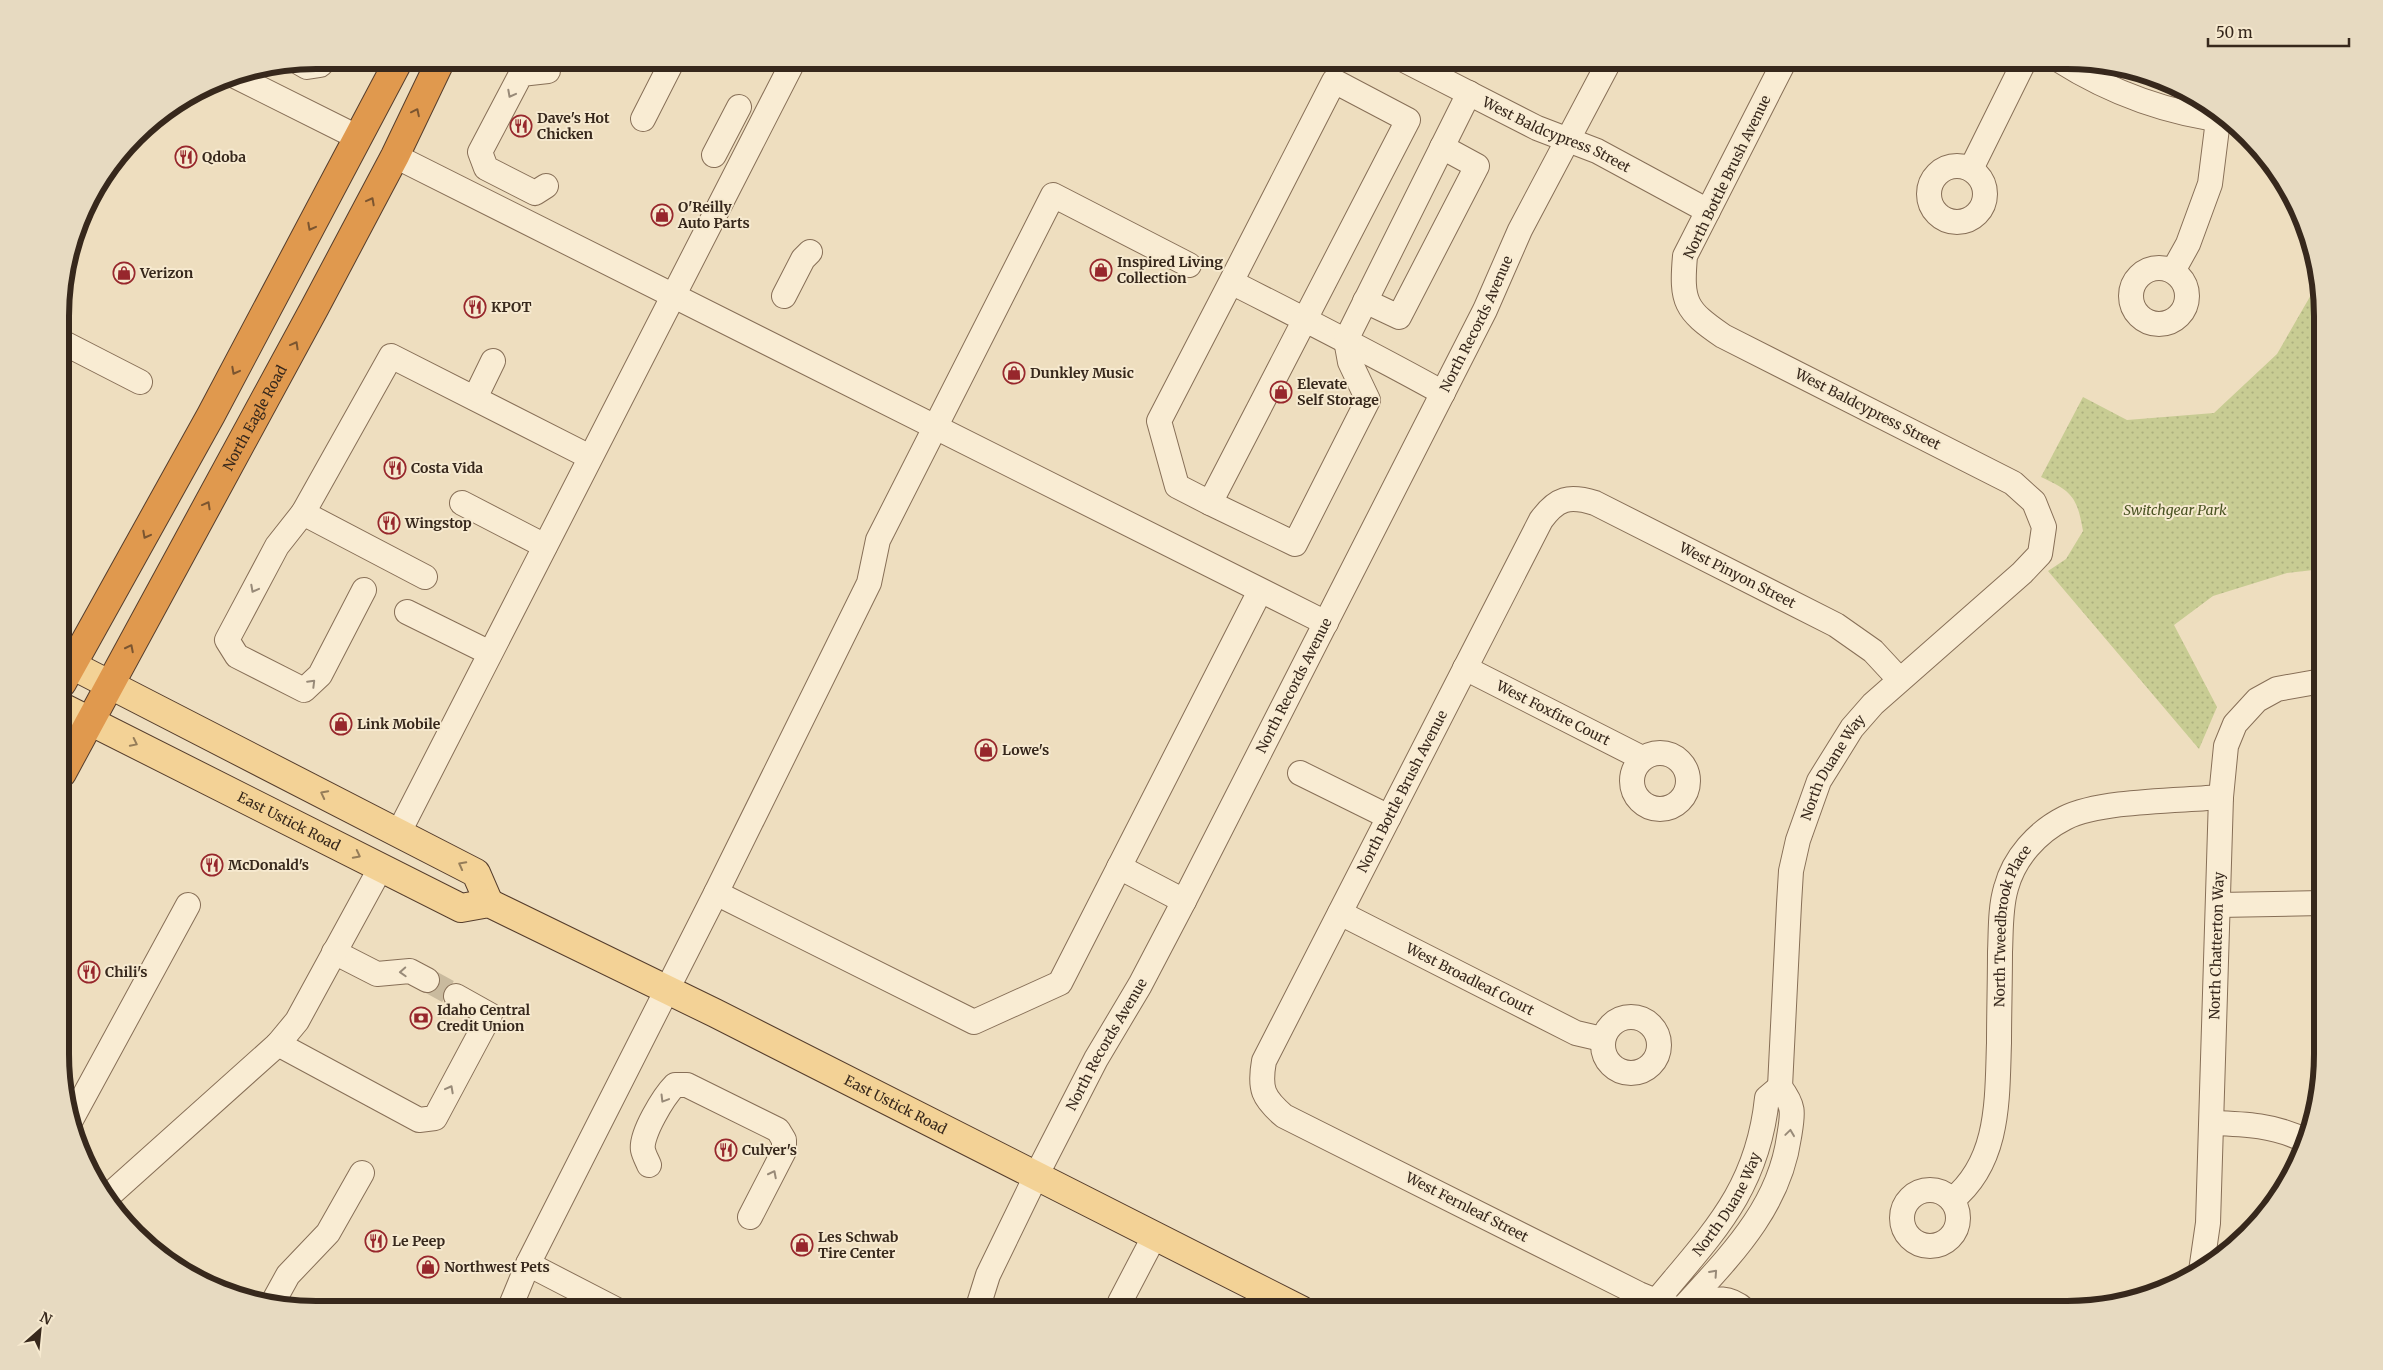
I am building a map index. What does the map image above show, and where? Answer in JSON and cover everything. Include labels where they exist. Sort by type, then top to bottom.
[{"type":"highway","points":[[69,663],[134,557],[394,69]]},
{"type":"highway","name":"North Eagle Road","points":[[69,760],[395,156],[437,69]]},
{"type":"main road","points":[[69,671],[110,686],[476,872],[489,903]]},
{"type":"main road","name":"East Ustick Road","points":[[69,711],[381,866],[461,908],[489,903],[667,989],[1037,1174],[1283,1301]]},
{"type":"street","points":[[643,119],[668,69]]},
{"type":"street","points":[[399,832],[789,69]]},
{"type":"street","name":"West Baldcypress Street","points":[[1422,69],[1537,128],[1601,154],[1708,211]]},
{"type":"street","name":"North Records Avenue","points":[[980,1301],[988,1275],[1037,1174],[1096,1059],[1140,985],[1184,901],[1485,310],[1520,230],[1605,69]]},
{"type":"street","name":"North Bottle Brush Avenue","points":[[1684,297],[1682,283],[1685,256],[1780,69]]},
{"type":"street","points":[[1971,169],[2021,69]]},
{"type":"street","points":[[2074,69],[2133,97],[2173,110],[2216,118]]},
{"type":"street","points":[[546,186],[535,193],[510,181],[486,168],[480,152],[521,74],[548,71]]},
{"type":"street","points":[[243,80],[359,138]]},
{"type":"street","points":[[1210,503],[1408,120],[1334,81],[1159,420],[1177,486],[1210,503],[1295,544],[1368,400],[1350,362],[1346,340],[1469,93]]},
{"type":"street","points":[[714,155],[739,107]]},
{"type":"street","points":[[2173,271],[2188,244],[2210,184],[2223,124]]},
{"type":"street","points":[[1365,301],[1399,317],[1477,166],[1442,147]]},
{"type":"street","points":[[395,156],[1326,623]]},
{"type":"street","points":[[513,1301],[528,1264],[716,893],[868,584],[878,540],[1053,195],[1189,265]]},
{"type":"street","points":[[784,296],[803,259],[810,252]]},
{"type":"street","points":[[1231,282],[1346,340],[1443,393]]},
{"type":"street","name":"West Baldcypress Street","points":[[1684,297],[1692,310],[1723,336],[2013,483],[2034,502],[2044,527]]},
{"type":"street","points":[[69,346],[140,382]]},
{"type":"street","points":[[364,590],[320,675],[304,690],[237,656],[227,640],[277,546],[304,513],[391,356],[590,457]]},
{"type":"street","points":[[475,398],[494,361]]},
{"type":"street","name":"West Pinyon Street","points":[[1562,500],[1580,499],[1595,503],[1836,625],[1873,651],[1900,679]]},
{"type":"street","name":"North Bottle Brush Avenue","points":[[1264,1094],[1261,1078],[1264,1061],[1541,520],[1550,508],[1562,500]]},
{"type":"street","points":[[462,504],[545,546]]},
{"type":"street","points":[[304,513],[425,577]]},
{"type":"street","name":"North Duane Way","points":[[1688,1301],[1740,1245],[1760,1216],[1777,1185],[1787,1153],[1792,1118],[1791,1102],[1780,1087],[1789,904],[1792,871],[1798,840],[1819,781],[1835,754],[1858,722],[1900,679],[2022,573],[2040,554],[2044,527]]},
{"type":"street","points":[[716,893],[974,1022],[1060,983],[1260,591]]},
{"type":"street","points":[[408,612],[490,653]]},
{"type":"street","name":"West Foxfire Court","points":[[1465,668],[1642,758]]},
{"type":"street","name":"North Chatterton Way","points":[[2202,1261],[2208,1223],[2222,797],[2226,746],[2235,724],[2256,700],[2277,689],[2314,682]]},
{"type":"street","points":[[1300,773],[1388,818]]},
{"type":"street","name":"North Tweedbrook Place","points":[[1952,1200],[1967,1188],[1979,1168],[1993,1130],[1997,1099],[2001,920],[2005,888],[2019,857],[2043,831],[2066,817],[2103,807],[2222,797]]},
{"type":"street","points":[[111,1193],[278,1044],[297,1021],[381,866]]},
{"type":"street","points":[[1119,867],[1184,901]]},
{"type":"street","points":[[2218,905],[2314,903]]},
{"type":"street","points":[[75,1112],[188,905]]},
{"type":"street","name":"West Broadleaf Court","points":[[1340,913],[1576,1033],[1602,1039]]},
{"type":"street","points":[[334,952],[377,974],[410,971],[427,980]]},
{"type":"street","points":[[278,1044],[419,1120],[435,1118],[490,1015],[456,996]]},
{"type":"street","points":[[649,1165],[643,1150],[644,1138],[665,1095],[675,1085],[687,1085],[778,1130],[784,1140],[784,1151],[750,1217]]},
{"type":"street","name":"North Duane Way","points":[[1656,1301],[1732,1206],[1748,1177],[1759,1147],[1767,1098],[1780,1087]]},
{"type":"street","name":"West Fernleaf Street","points":[[1264,1094],[1272,1106],[1284,1116],[1645,1301]]},
{"type":"street","points":[[2212,1123],[2255,1124],[2291,1133],[2300,1138]]},
{"type":"street","points":[[275,1298],[288,1275],[328,1233],[362,1173]]},
{"type":"street","points":[[1121,1301],[1155,1236]]},
{"type":"street","points":[[528,1264],[600,1301]]},
{"type":"street","points":[[1713,1301],[1726,1299],[1733,1301]]},
{"type":"green space","name":"Switchgear Park","points":[[2313,291],[2314,570],[2287,573],[2213,596],[2174,625],[2217,707],[2199,749],[2048,571],[2066,559],[2083,531],[2076,503],[2072,497],[2060,487],[2041,477],[2083,397],[2127,420],[2214,413],[2277,354]]},
{"type":"tunnel","points":[[427,980],[456,996]]},
{"type":"place","name":"Dave's Hot Chicken","points":[[521,126]]},
{"type":"place","name":"Qdoba","points":[[186,157]]},
{"type":"place","name":"O'Reilly Auto Parts","points":[[662,215]]},
{"type":"place","name":"Inspired Living Collection","points":[[1101,270]]},
{"type":"place","name":"Verizon","points":[[124,273]]},
{"type":"place","name":"KPOT","points":[[475,307]]},
{"type":"place","name":"Dunkley Music","points":[[1014,373]]},
{"type":"place","name":"Elevate Self Storage","points":[[1281,392]]},
{"type":"place","name":"Costa Vida","points":[[395,468]]},
{"type":"place","name":"Wingstop","points":[[389,523]]},
{"type":"place","name":"Link Mobile","points":[[341,724]]},
{"type":"place","name":"Lowe's","points":[[986,750]]},
{"type":"place","name":"McDonald's","points":[[212,865]]},
{"type":"place","name":"Chili's","points":[[89,972]]},
{"type":"place","name":"Idaho Central Credit Union","points":[[421,1018]]},
{"type":"place","name":"Culver's","points":[[726,1150]]},
{"type":"place","name":"Le Peep","points":[[376,1241]]},
{"type":"place","name":"Les Schwab Tire Center","points":[[802,1245]]},
{"type":"place","name":"Northwest Pets","points":[[428,1267]]}]
